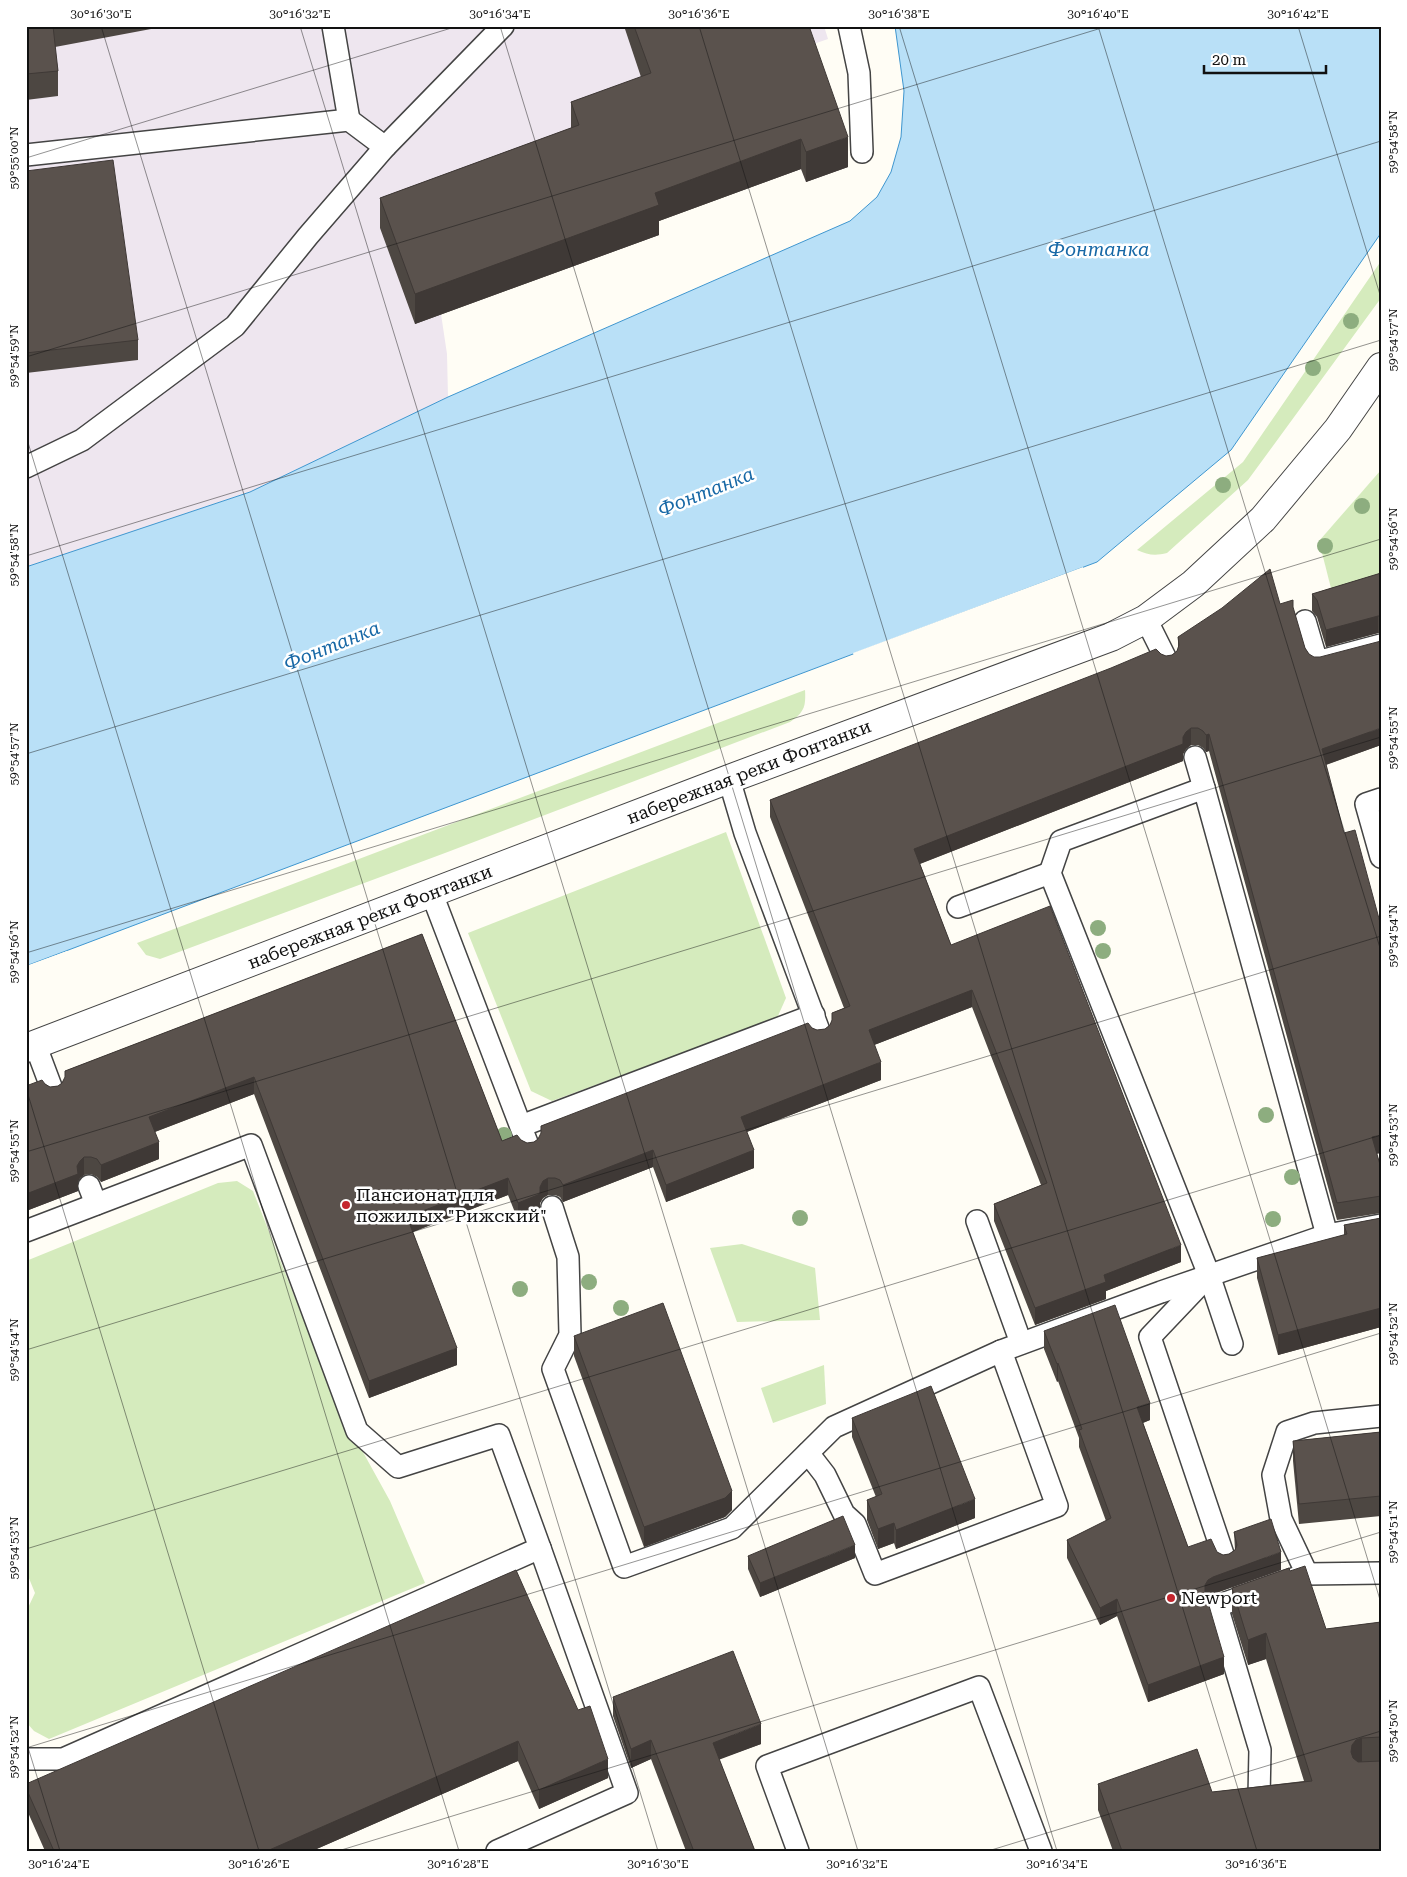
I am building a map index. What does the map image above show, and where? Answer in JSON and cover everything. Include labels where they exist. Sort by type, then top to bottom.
[{"type":"street","name":"набережная реки Фонтанки","points":[[31,1046],[729,779],[1111,637],[1146,619],[1193,584],[1263,519],[1338,428],[1381,367]]},
{"type":"lane","points":[[333,26],[349,120],[384,147]]},
{"type":"lane","points":[[26,467],[82,440],[235,326],[384,147],[503,26]]},
{"type":"lane","points":[[849,26],[859,73],[862,152]]},
{"type":"lane","points":[[26,155],[349,120]]},
{"type":"lane","points":[[1146,619],[1167,661]]},
{"type":"lane","points":[[1305,621],[1317,662],[1381,645]]},
{"type":"lane","points":[[1195,757],[1327,1235]]},
{"type":"lane","points":[[729,779],[745,833],[820,1035]]},
{"type":"lane","points":[[1204,788],[1061,841],[1050,873],[1209,1275],[1232,1344]]},
{"type":"lane","points":[[1381,799],[1366,804],[1381,857]]},
{"type":"lane","points":[[958,907],[1050,873]]},
{"type":"lane","points":[[432,894],[529,1148]]},
{"type":"lane","points":[[521,1126],[814,1015]]},
{"type":"lane","points":[[31,1046],[53,1092]]},
{"type":"lane","points":[[26,1231],[93,1195],[251,1145],[358,1431],[398,1467],[499,1434],[627,1793],[497,1851]]},
{"type":"lane","points":[[552,1207],[568,1257],[570,1335],[553,1369],[624,1567],[732,1528],[834,1427],[1001,1350],[1209,1275],[1327,1235],[1381,1225]]},
{"type":"lane","points":[[977,1221],[1021,1343]]},
{"type":"lane","points":[[1209,1275],[1150,1337],[1225,1560]]},
{"type":"lane","points":[[808,1453],[825,1475],[844,1514],[855,1524],[875,1574],[1057,1506],[1001,1350]]},
{"type":"lane","points":[[1307,1574],[1282,1519],[1273,1475],[1287,1432],[1314,1423],[1381,1416]]},
{"type":"lane","points":[[26,1759],[63,1759],[540,1548]]},
{"type":"lane","points":[[1259,1797],[1260,1750],[1217,1606],[1307,1574],[1381,1574]]},
{"type":"lane","points":[[798,1851],[767,1766],[979,1687],[1041,1851]]},
{"type":"shaded area","points":[[26,26],[824,26],[828,39],[805,47],[848,167],[806,182],[801,169],[655,222],[659,235],[441,314],[447,354],[448,397],[250,492],[26,567]]},
{"type":"green space","points":[[1381,261],[1381,298],[1248,480],[1167,553],[1152,554],[1137,550],[1243,462]]},
{"type":"green space","points":[[1381,470],[1381,590],[1335,604],[1319,541]]},
{"type":"green space","points":[[805,690],[803,709],[790,722],[445,853],[160,959],[146,955],[137,943]]},
{"type":"green space","points":[[726,832],[786,998],[777,1018],[552,1101],[531,1091],[468,933]]},
{"type":"green space","points":[[237,1181],[253,1191],[337,1405],[390,1501],[425,1583],[49,1739],[34,1731],[26,1722],[26,1612],[35,1593],[26,1571],[26,1261],[218,1183]]},
{"type":"green space","points":[[742,1244],[815,1268],[820,1320],[737,1322],[710,1248]]},
{"type":"green space","points":[[824,1365],[826,1404],[773,1423],[761,1388]]},
{"type":"water","name":"Фонтанка","points":[[895,26],[1381,26],[1381,233],[1231,450],[1097,562],[26,966],[26,567],[250,492],[448,397],[850,221],[877,197],[891,172],[901,137],[904,91]]},
{"type":"pier","points":[[1083,567],[1083,570],[854,656],[853,653]]},
{"type":"pier","points":[[67,951],[68,953],[26,969],[26,966]]},
{"type":"building","points":[[26,26],[53,26],[58,71],[26,74]]},
{"type":"building","points":[[634,26],[809,26],[848,137],[806,152],[801,139],[655,193],[659,205],[415,294],[380,198],[579,125],[571,102],[651,73]]},
{"type":"building","points":[[113,160],[138,340],[26,353],[26,171]]},
{"type":"building","points":[[1270,569],[1280,604],[1293,600],[1293,607],[1305,648],[1309,654],[1314,657],[1320,657],[1381,641],[1381,728],[1322,749],[1344,833],[1355,830],[1381,926],[1381,1135],[1372,1137],[1381,1168],[1381,1196],[1337,1203],[1209,734],[1206,735],[1198,728],[1191,728],[1186,732],[1183,737],[1183,744],[914,849],[951,945],[1050,906],[1181,1245],[1104,1275],[1106,1282],[1035,1308],[994,1204],[1047,1183],[972,990],[869,1030],[881,1062],[741,1117],[754,1150],[666,1185],[653,1150],[563,1185],[560,1180],[548,1178],[543,1181],[540,1187],[540,1194],[518,1203],[508,1178],[407,1217],[457,1348],[369,1381],[254,1077],[149,1117],[159,1142],[101,1165],[97,1159],[84,1157],[77,1166],[78,1174],[26,1194],[26,1086],[42,1080],[50,1087],[58,1086],[65,1077],[65,1071],[422,934],[502,1141],[517,1135],[527,1143],[534,1142],[541,1133],[541,1126],[808,1023],[817,1030],[825,1029],[830,1025],[832,1013],[850,1006],[770,800],[1156,649],[1166,656],[1172,655],[1177,651],[1179,645],[1178,637],[1222,608]]},
{"type":"building","points":[[1381,573],[1381,616],[1326,630],[1317,600],[1312,594]]},
{"type":"building","points":[[1381,1218],[1381,1308],[1278,1335],[1257,1258],[1347,1234],[1344,1225]]},
{"type":"building","points":[[663,1303],[732,1491],[725,1498],[644,1527],[574,1336]]},
{"type":"building","points":[[1115,1305],[1150,1403],[1137,1407],[1188,1547],[1211,1539],[1217,1552],[1223,1555],[1229,1554],[1235,1550],[1237,1545],[1234,1532],[1271,1519],[1281,1552],[1213,1577],[1205,1585],[1205,1592],[1224,1657],[1148,1685],[1117,1599],[1100,1608],[1067,1540],[1111,1518],[1079,1430],[1082,1429],[1044,1331]]},
{"type":"building","points":[[931,1386],[975,1499],[896,1530],[894,1523],[878,1529],[867,1500],[882,1494],[852,1418]]},
{"type":"building","points":[[1381,1432],[1381,1496],[1299,1504],[1293,1441]]},
{"type":"building","points":[[843,1516],[855,1545],[760,1583],[748,1556]]},
{"type":"building","points":[[1305,1566],[1326,1629],[1381,1622],[1381,1737],[1356,1740],[1352,1745],[1351,1752],[1353,1758],[1358,1762],[1381,1761],[1381,1851],[1122,1851],[1098,1784],[1197,1749],[1212,1792],[1312,1781],[1266,1633],[1248,1640],[1232,1588],[1289,1568],[1290,1571]]},
{"type":"building","points":[[516,1570],[578,1710],[590,1706],[608,1759],[539,1790],[518,1741],[267,1851],[54,1851],[26,1788],[26,1784]]},
{"type":"building","points":[[733,1651],[761,1724],[713,1743],[755,1851],[689,1851],[693,1849],[651,1740],[631,1749],[613,1697]]},
{"type":"place","name":"Пансионат для пожилых \"Рижский\"","points":[[346,1205]]},
{"type":"place","name":"Newport","points":[[1171,1598]]}]
